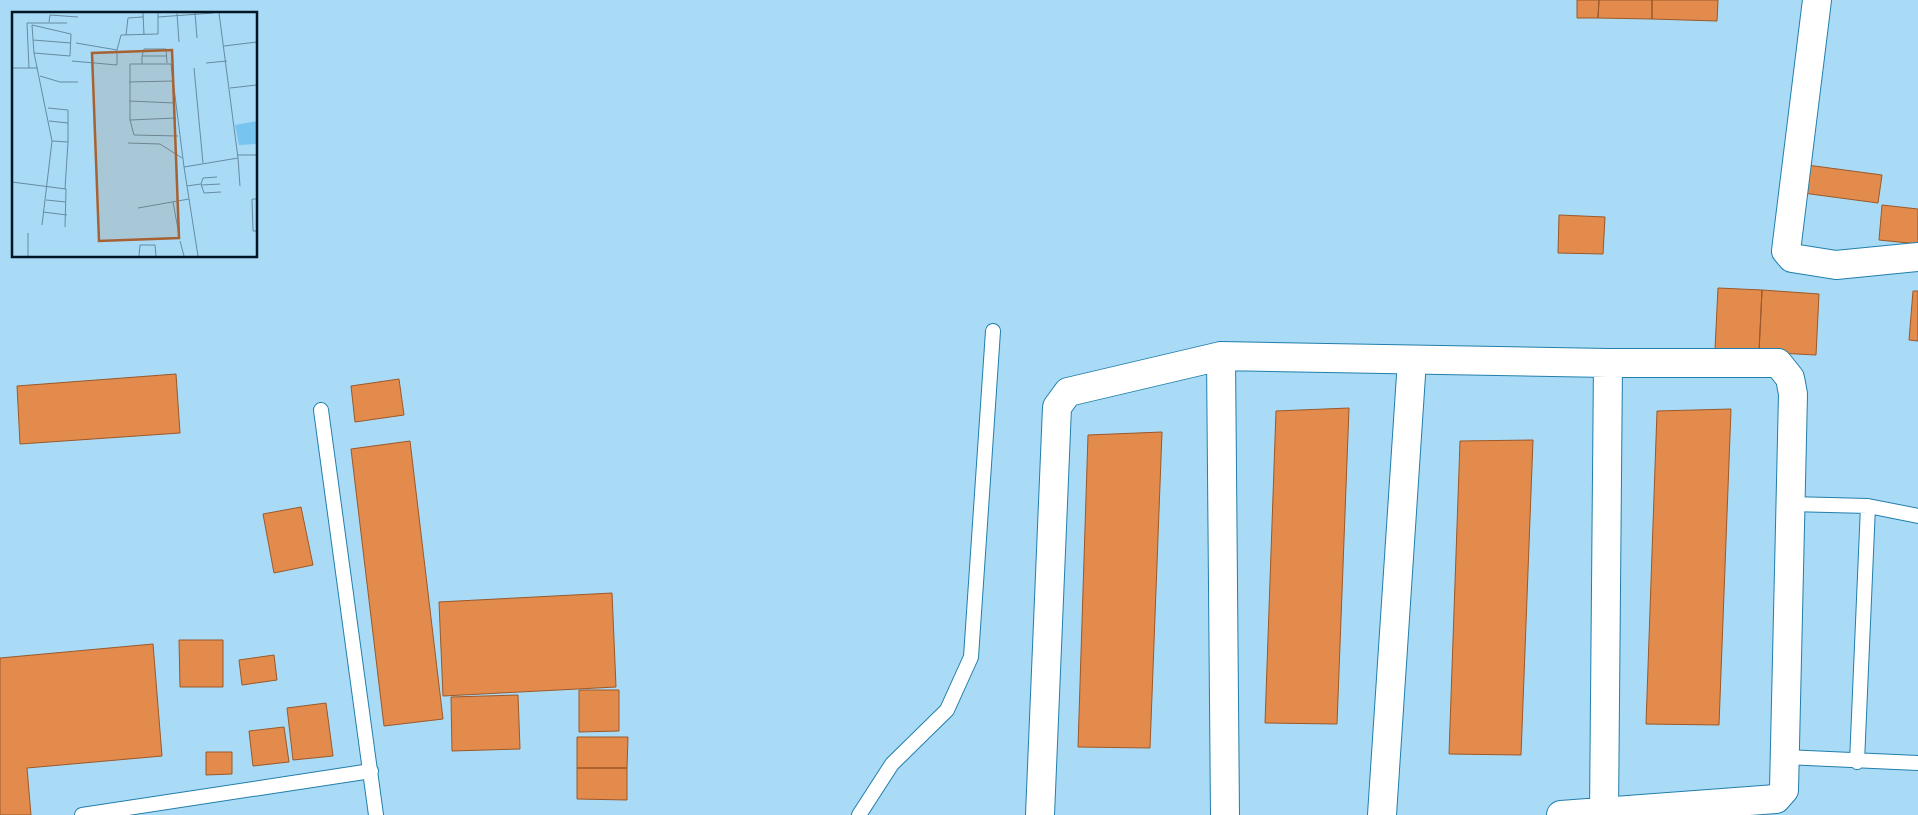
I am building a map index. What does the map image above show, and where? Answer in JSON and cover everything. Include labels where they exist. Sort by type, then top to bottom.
[{"type":"street","points":[[1810,2],[1786,251],[1792,258],[1836,265],[1918,257]]},
{"type":"street","points":[[1221,356],[1225,815]]},
{"type":"street","points":[[1040,815],[1057,407],[1068,392],[1221,356],[1608,363],[1778,363],[1790,378],[1793,394],[1784,790],[1776,799],[1561,815]]},
{"type":"street","points":[[1382,815],[1412,360]]},
{"type":"street","points":[[1604,813],[1608,363]]},
{"type":"lane","points":[[858,815],[892,764],[947,710],[971,657],[993,331]]},
{"type":"lane","points":[[321,410],[376,815]]},
{"type":"lane","points":[[1790,504],[1868,506],[1918,516]]},
{"type":"lane","points":[[1857,762],[1868,506]]},
{"type":"lane","points":[[1785,757],[1918,764]]},
{"type":"lane","points":[[82,815],[371,771]]},
{"type":"building","points":[[1577,0],[1599,0],[1598,18],[1577,18]]},
{"type":"building","points":[[1599,0],[1652,0],[1652,19],[1598,18]]},
{"type":"building","points":[[1652,0],[1718,0],[1717,21],[1652,19]]},
{"type":"building","points":[[1807,165],[1882,175],[1878,203],[1803,193]]},
{"type":"building","points":[[1882,205],[1918,209],[1918,244],[1879,240]]},
{"type":"building","points":[[1559,215],[1605,217],[1603,254],[1558,253]]},
{"type":"building","points":[[1718,288],[1762,290],[1759,352],[1715,349]]},
{"type":"building","points":[[1762,290],[1819,294],[1816,355],[1759,352]]},
{"type":"building","points":[[1913,291],[1918,291],[1918,341],[1909,340]]},
{"type":"building","points":[[176,374],[180,433],[20,444],[17,386]]},
{"type":"building","points":[[399,379],[404,415],[355,422],[351,386]]},
{"type":"building","points":[[1349,408],[1337,724],[1265,723],[1276,411]]},
{"type":"building","points":[[1731,409],[1719,725],[1646,724],[1657,411]]},
{"type":"building","points":[[1162,432],[1150,748],[1078,747],[1088,435]]},
{"type":"building","points":[[1533,440],[1521,755],[1449,754],[1460,441]]},
{"type":"building","points":[[410,441],[443,719],[384,726],[351,449]]},
{"type":"building","points":[[301,507],[313,565],[274,573],[263,514]]},
{"type":"building","points":[[612,593],[616,687],[443,696],[439,602]]},
{"type":"building","points":[[179,640],[223,640],[223,687],[180,687]]},
{"type":"building","points":[[153,644],[162,756],[27,768],[31,815],[0,815],[0,658]]},
{"type":"building","points":[[274,655],[277,680],[242,685],[239,660]]},
{"type":"building","points":[[579,690],[619,690],[619,731],[579,732]]},
{"type":"building","points":[[518,695],[520,749],[452,751],[451,697]]},
{"type":"building","points":[[326,703],[333,756],[293,760],[287,708]]},
{"type":"building","points":[[284,727],[289,762],[253,766],[249,731]]},
{"type":"building","points":[[577,737],[628,737],[627,768],[577,768]]},
{"type":"building","points":[[206,752],[232,752],[232,774],[206,775]]},
{"type":"building","points":[[577,768],[627,768],[627,800],[577,799]]}]
